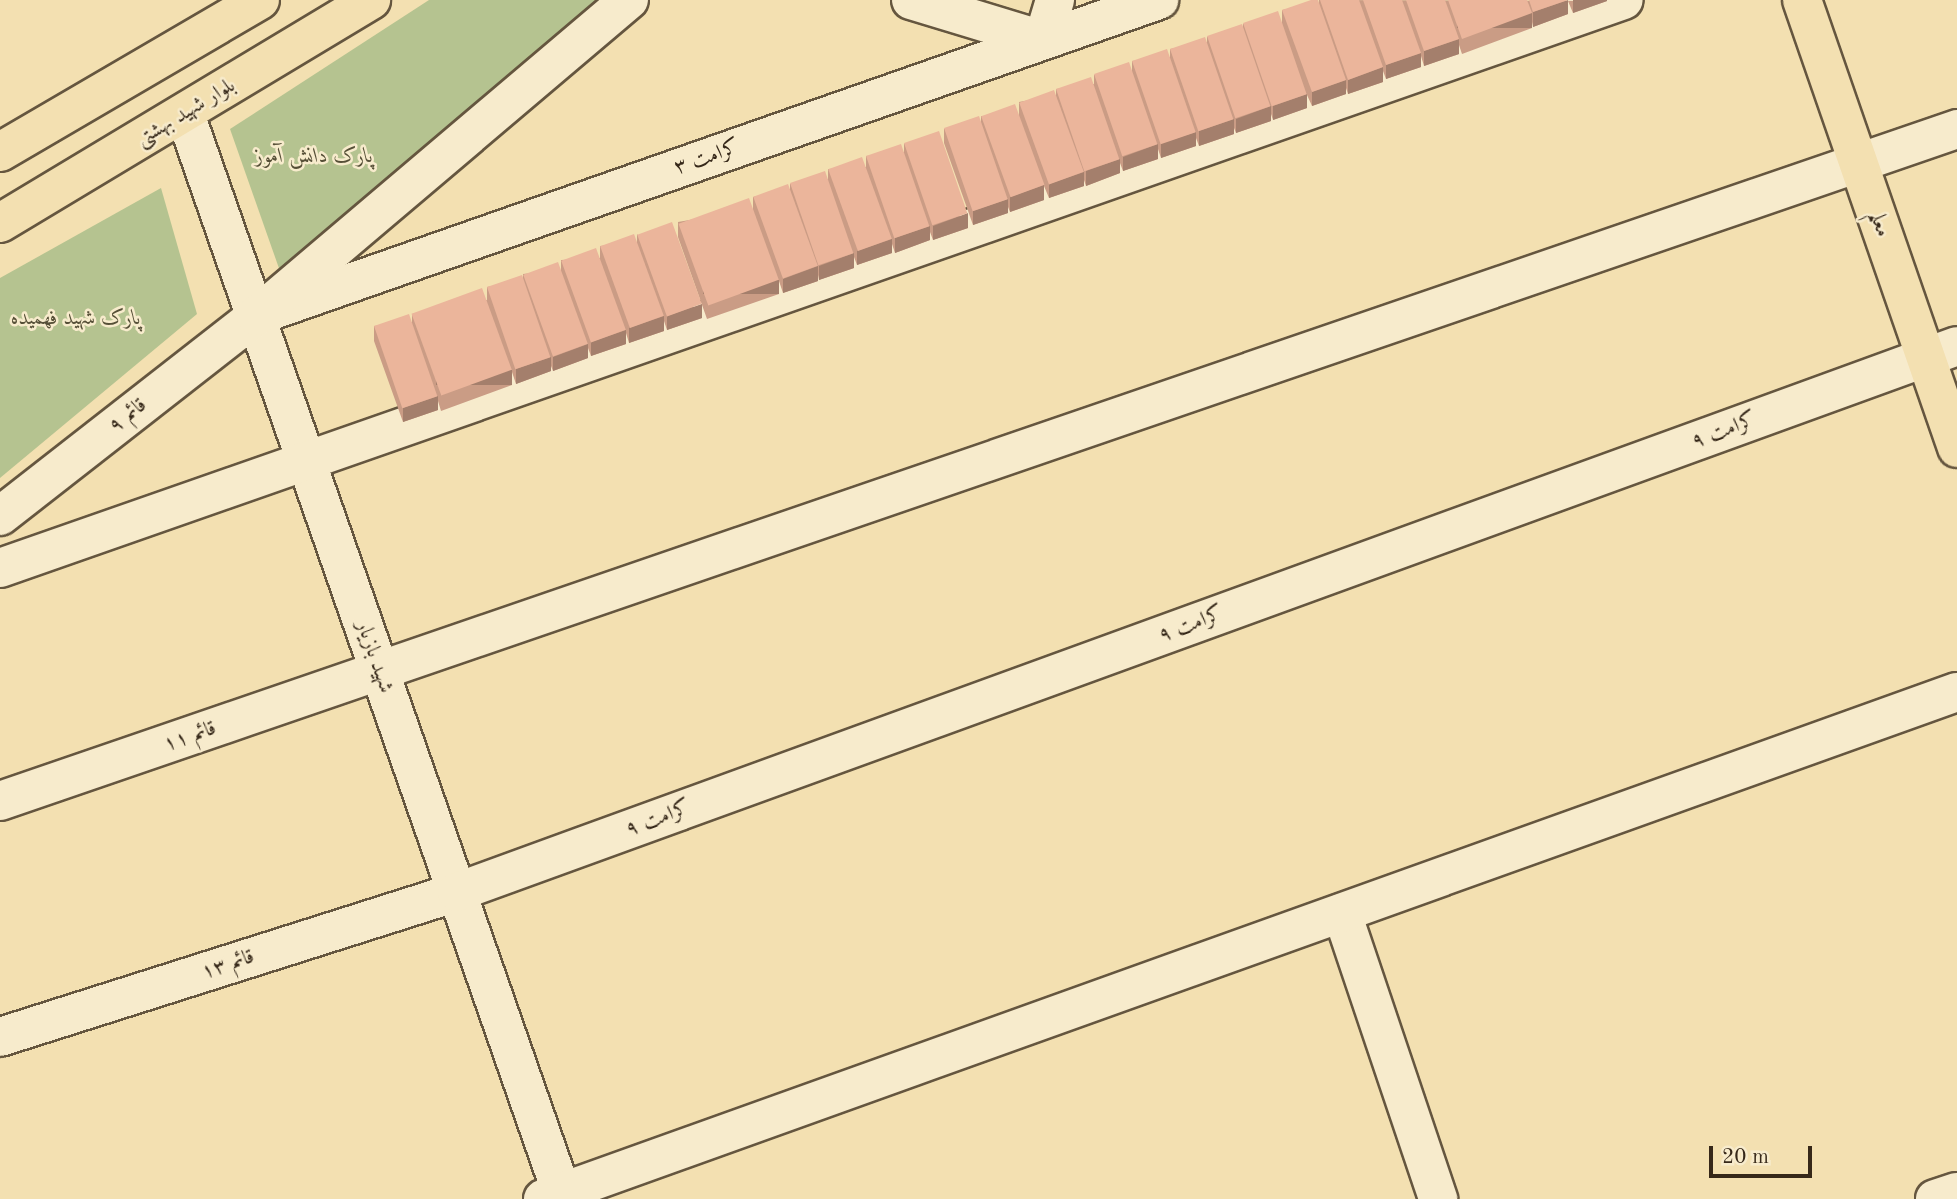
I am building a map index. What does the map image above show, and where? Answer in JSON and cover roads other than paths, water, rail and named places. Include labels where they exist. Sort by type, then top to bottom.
[{"type":"main road","points":[[0,152],[260,0]]},
{"type":"main road","name":"بلوار شهید بهشتی","points":[[0,223],[371,0]]},
{"type":"main road","name":"معلم","points":[[1802,0],[1859,165],[1941,352],[1957,448]]},
{"type":"street","name":"قائم ۹","points":[[0,516],[256,316],[629,0]]},
{"type":"street","points":[[911,0],[1044,40],[1055,0]]},
{"type":"street","name":"کرامت ۳","points":[[256,316],[1159,0]]},
{"type":"street","points":[[0,568],[1624,0]]},
{"type":"street","name":"شهید بازیار","points":[[185,114],[457,892],[556,1197]]},
{"type":"street","name":"قائم ۱۱","points":[[0,801],[1859,165],[1957,129]]},
{"type":"street","name":"کرامت ۹","points":[[457,892],[1941,352]]},
{"type":"street","points":[[556,1197],[1957,692]]},
{"type":"street","name":"قائم ۱۳","points":[[0,1037],[457,892]]},
{"type":"street","points":[[1342,912],[1438,1199]]},
{"type":"street","points":[[1935,1199],[1957,1192]]},
{"type":"park label","name":"پارک دانش آموز","points":[[314,157]]},
{"type":"park label","name":"پارک شهید فهمیده","points":[[76,319]]}]
